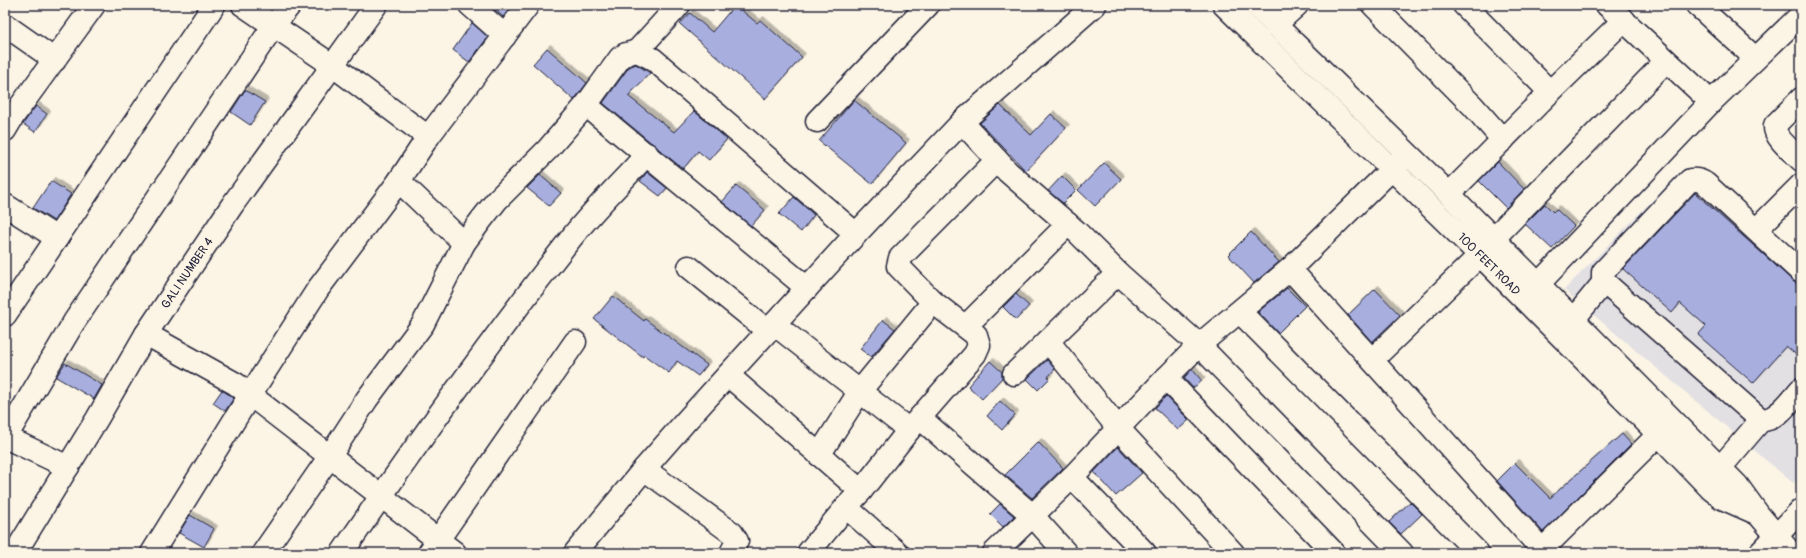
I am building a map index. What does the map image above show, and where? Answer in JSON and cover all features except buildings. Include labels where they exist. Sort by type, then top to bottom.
[{"type":"street","points":[[5,315],[214,5]]},
{"type":"street","points":[[244,5],[332,65],[428,136]]},
{"type":"street","points":[[68,467],[5,437],[74,322],[274,25],[290,5]]},
{"type":"street","name":"GALI NUMBER 4","points":[[15,553],[68,467],[146,334],[233,204],[376,5]]},
{"type":"street","points":[[470,5],[505,36]]},
{"type":"street","points":[[152,553],[318,289],[399,181],[428,136],[528,5]]},
{"type":"street","points":[[263,553],[330,456],[367,399],[424,324],[464,243],[497,200],[548,149],[586,105],[620,58],[626,54],[637,51],[679,5]]},
{"type":"street","points":[[817,121],[928,5]]},
{"type":"street","points":[[575,553],[644,468],[856,234],[962,122],[1095,5]]},
{"type":"street","name":"100 FEET ROAD","points":[[1224,5],[1392,168],[1487,247],[1666,427],[1720,468],[1737,485],[1758,514],[1791,553]]},
{"type":"street","name":"100 FEET ROAD","points":[[1255,5],[1449,194],[1487,247]]},
{"type":"street","points":[[1275,25],[1297,5]]},
{"type":"street","points":[[1373,5],[1473,106],[1503,140]]},
{"type":"street","points":[[1607,5],[1711,102]]},
{"type":"street","points":[[1697,5],[1755,58]]},
{"type":"street","points":[[8,118],[55,60],[89,7]]},
{"type":"street","points":[[1471,8],[1550,92]]},
{"type":"street","points":[[1531,292],[1711,102],[1755,58],[1797,12]]},
{"type":"street","points":[[1449,194],[1624,20]]},
{"type":"street","points":[[5,25],[55,60]]},
{"type":"street","points":[[637,51],[653,59],[856,234]]},
{"type":"street","points":[[1372,360],[1487,247],[1666,61]]},
{"type":"street","points":[[1801,99],[1775,125],[1774,129],[1777,136],[1801,160]]},
{"type":"street","points":[[586,105],[648,154],[807,288]]},
{"type":"street","points":[[962,122],[1008,172],[1068,224],[1118,273],[1199,345],[1402,553]]},
{"type":"street","points":[[994,553],[1072,477],[1199,345],[1290,269],[1408,153]]},
{"type":"street","points":[[342,553],[439,412],[573,236],[648,154]]},
{"type":"street","points":[[808,553],[861,491],[914,424],[975,354],[980,344],[976,335],[933,302],[898,266],[900,258],[997,160]]},
{"type":"street","points":[[1801,272],[1702,182],[1698,180],[1690,180],[1604,272],[1603,278],[1604,282],[1761,420],[1767,420],[1777,415],[1801,390]]},
{"type":"street","points":[[399,181],[464,243]]},
{"type":"street","points":[[1756,230],[1801,185]]},
{"type":"street","points":[[5,205],[57,238]]},
{"type":"street","points":[[966,326],[1068,224]]},
{"type":"street","points":[[689,267],[771,328],[860,391],[914,424],[1032,515],[1066,553]]},
{"type":"street","points":[[1290,269],[1542,552],[1666,427]]},
{"type":"street","points":[[1014,374],[1118,273]]},
{"type":"street","points":[[1573,320],[1604,282]]},
{"type":"street","name":"100 FEET ROAD","points":[[1531,292],[1573,320],[1666,427],[1712,490],[1722,498],[1758,514]]},
{"type":"street","points":[[820,455],[860,391],[933,302]]},
{"type":"street","points":[[1240,312],[1478,553]]},
{"type":"street","points":[[146,334],[236,384],[381,496],[434,546],[456,553]]},
{"type":"street","points":[[1048,341],[1118,428],[1233,553]]},
{"type":"street","points":[[434,546],[575,342]]},
{"type":"street","points":[[728,375],[861,491]]},
{"type":"street","points":[[1166,378],[1334,553]]},
{"type":"street","points":[[1720,468],[1761,420]]},
{"type":"street","points":[[644,468],[732,532],[737,541],[731,553]]},
{"type":"street","points":[[1072,477],[1146,553]]},
{"type":"street","points":[[846,507],[898,553]]},
{"type":"street","points":[[1760,553],[1801,510]]},
{"type":"shaded area","points":[[1679,173],[1801,281],[1801,476],[1793,483],[1564,290]]}]
